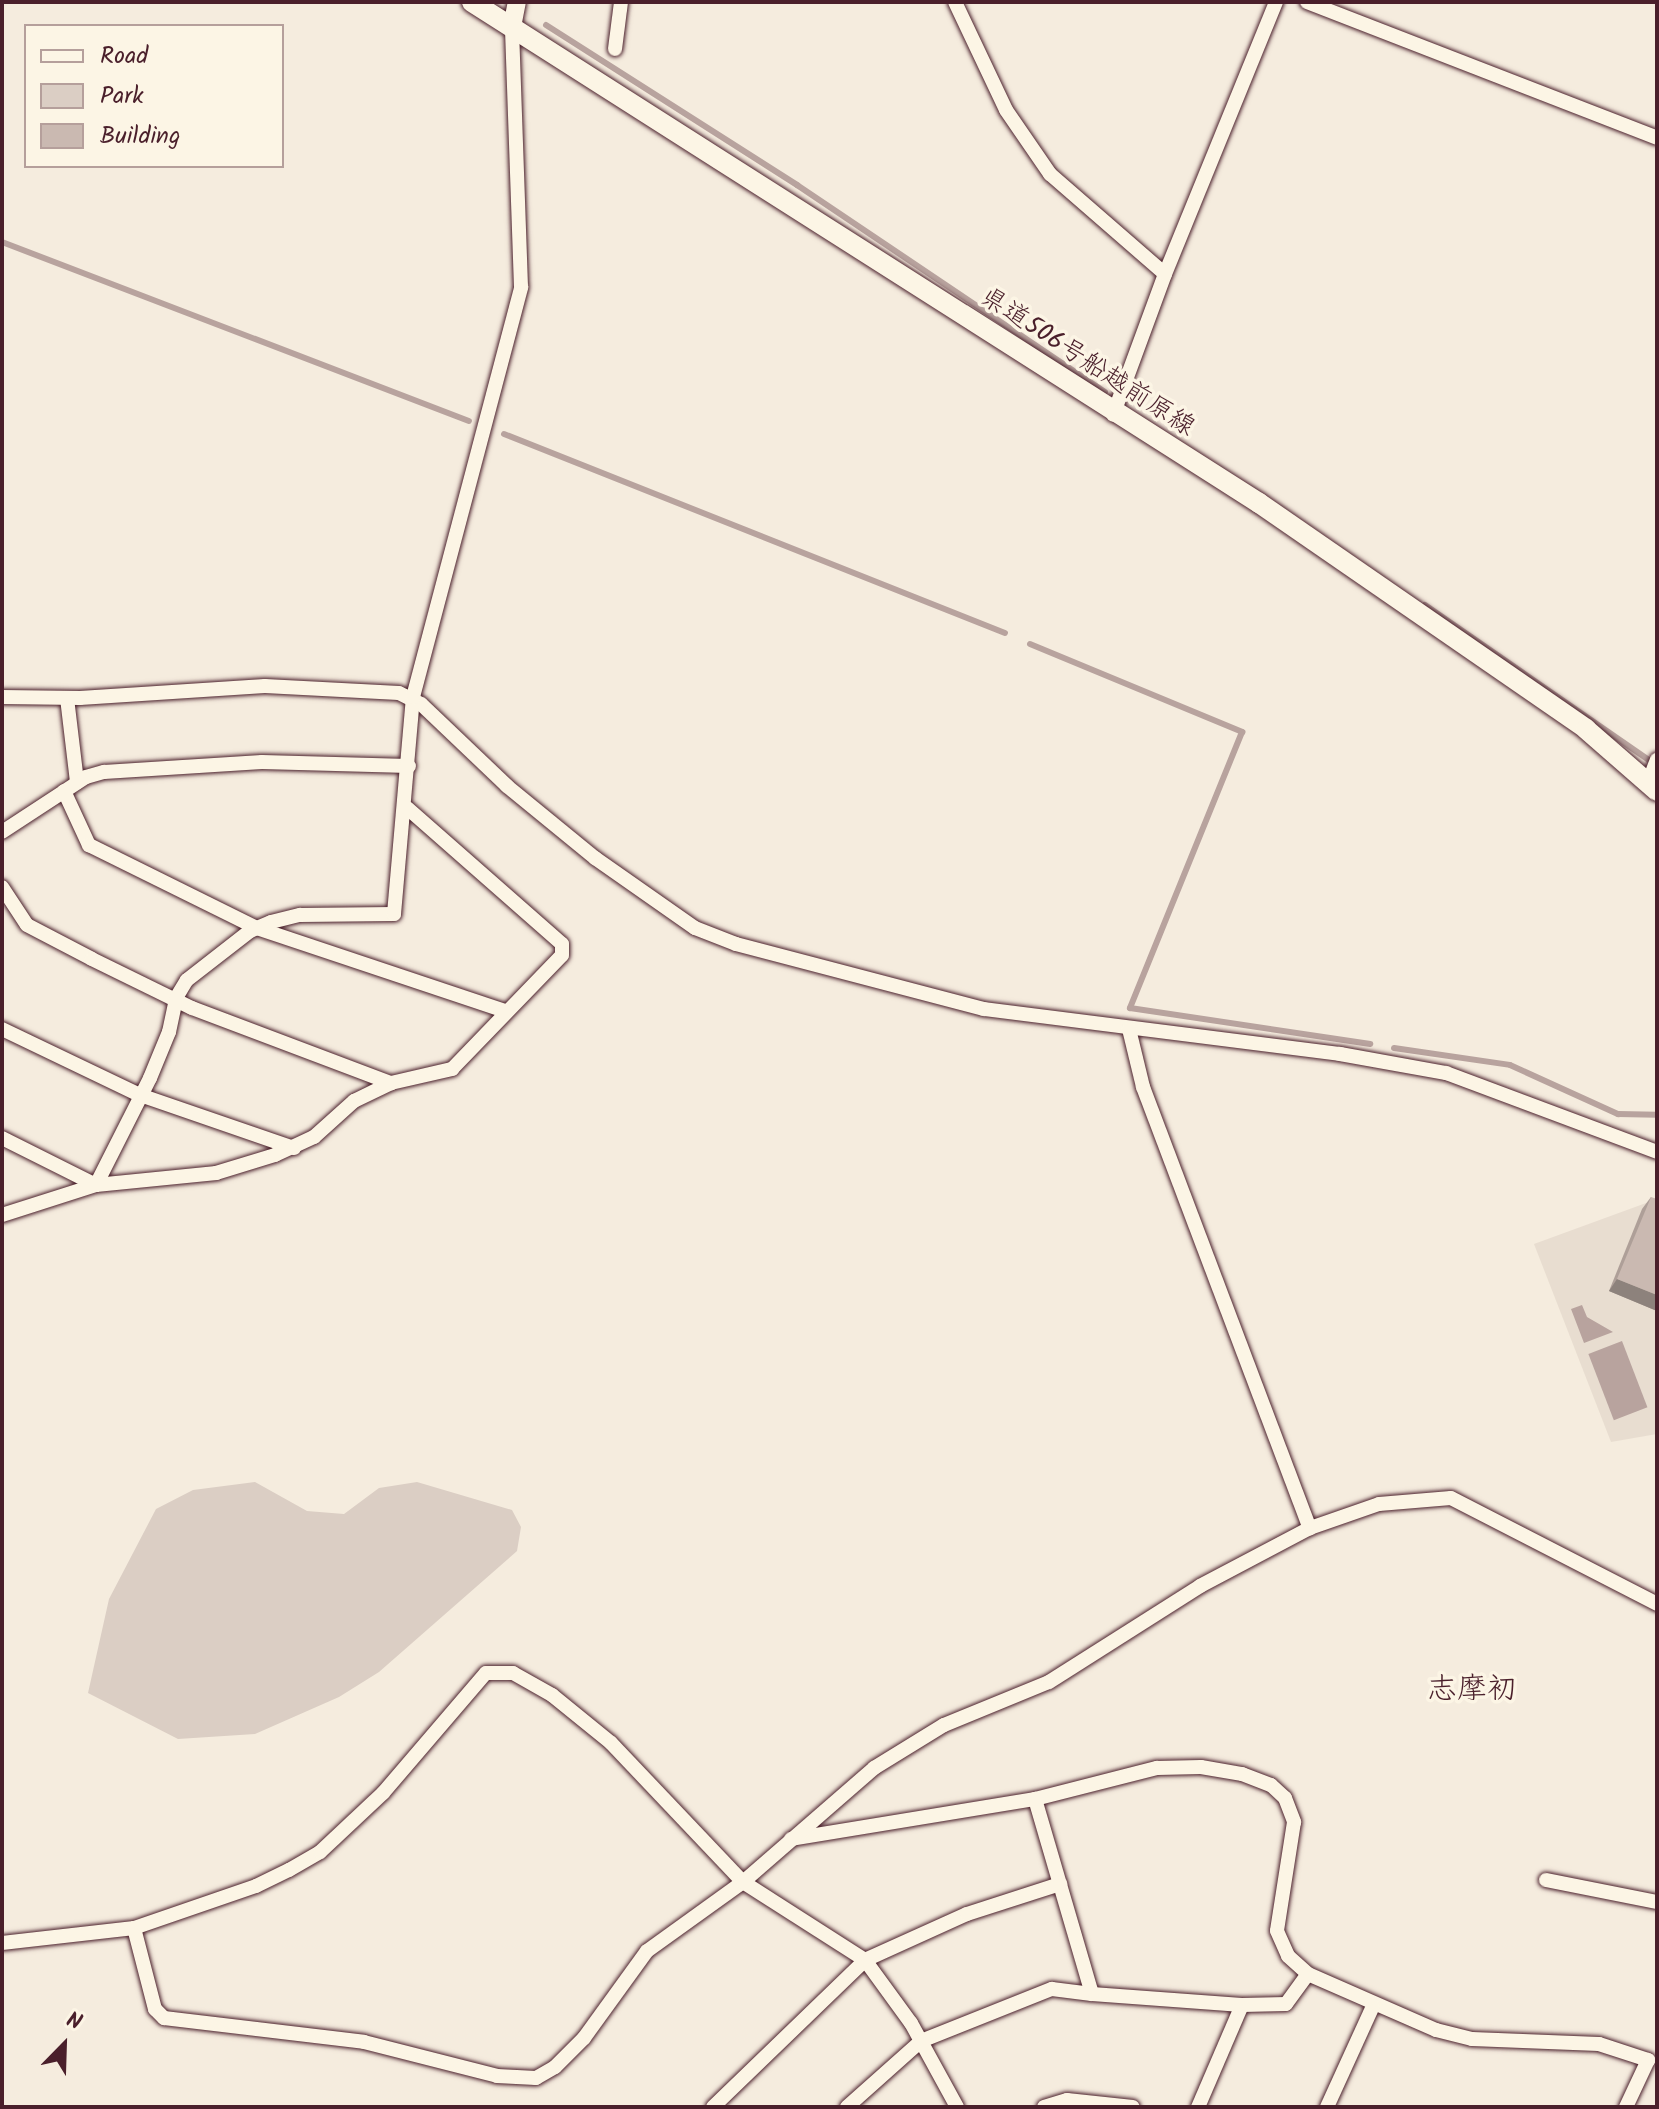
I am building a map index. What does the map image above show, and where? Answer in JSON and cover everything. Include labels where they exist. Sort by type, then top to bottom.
[{"type":"main road","name":"県道506号船越前原線","points":[[472,2],[841,233],[1113,415],[1259,503],[1586,729],[1652,787]]},
{"type":"street","points":[[96,1185],[169,1032],[176,998],[198,970],[257,928],[300,915],[394,914],[407,808],[413,697],[521,287],[512,27],[517,2]]},
{"type":"street","points":[[615,49],[621,2]]},
{"type":"street","points":[[955,2],[1006,110],[1050,174],[1165,274]]},
{"type":"street","points":[[1113,415],[1165,274],[1276,2]]},
{"type":"street","points":[[1307,2],[1657,138]]},
{"type":"street","points":[[2,697],[67,698],[265,686],[369,688],[413,697],[558,829],[695,928],[783,959],[929,996],[1129,1029],[1340,1054],[1446,1073],[1657,1152]]},
{"type":"street","points":[[67,698],[77,782]]},
{"type":"street","points":[[1652,787],[1657,760]]},
{"type":"street","points":[[2,832],[77,782],[104,772],[262,762],[409,766]]},
{"type":"street","points":[[64,791],[89,845],[257,928],[505,1011]]},
{"type":"street","points":[[2,1215],[96,1185],[216,1173],[294,1148],[354,1101],[391,1083],[452,1069],[562,955],[562,944],[407,808]]},
{"type":"street","points":[[2,887],[27,925],[176,998],[391,1083]]},
{"type":"street","points":[[2,1029],[140,1095],[294,1148]]},
{"type":"street","points":[[1129,1029],[1143,1087],[1310,1528]]},
{"type":"street","points":[[2,1138],[96,1185]]},
{"type":"street","points":[[134,1928],[155,2009],[164,2018],[364,2042],[521,2080],[555,2067],[603,2014],[647,1951],[743,1882],[874,1768],[910,1745],[1049,1682],[1200,1586],[1310,1528],[1379,1504],[1451,1498],[1488,1513],[1624,1591],[1657,1604]]},
{"type":"street","points":[[2,1943],[134,1928],[256,1886],[320,1852],[421,1754],[486,1673],[495,1671],[529,1679],[580,1716],[639,1770],[743,1882],[865,1960],[921,2041],[957,2107]]},
{"type":"street","points":[[791,1839],[1035,1799],[1157,1768],[1201,1767],[1271,1785],[1285,1798],[1294,1822],[1277,1931],[1288,1956],[1308,1974],[1373,2006],[1472,2039],[1599,2044],[1652,2062],[1626,2107]]},
{"type":"street","points":[[1035,1799],[1092,1994]]},
{"type":"street","points":[[1546,1880],[1657,1902]]},
{"type":"street","points":[[713,2107],[865,1960],[979,1909],[1060,1884]]},
{"type":"street","points":[[847,2107],[921,2041],[1052,1989],[1242,2005],[1286,2004],[1308,1974]]},
{"type":"street","points":[[1198,2107],[1242,2005]]},
{"type":"street","points":[[1327,2107],[1373,2006]]},
{"type":"street","points":[[1044,2107],[1092,2100],[1133,2107]]},
{"type":"shaded area","points":[[1657,1199],[1657,1434],[1611,1442],[1534,1244]]},
{"type":"shaded area","points":[[1582,1305],[1587,1317],[1613,1332],[1584,1343],[1571,1309]]},
{"type":"shaded area","points":[[1622,1341],[1647,1407],[1614,1420],[1588,1354]]},
{"type":"green space","points":[[255,1482],[307,1511],[344,1514],[379,1488],[417,1482],[512,1510],[521,1527],[517,1551],[379,1672],[339,1697],[255,1734],[178,1739],[88,1693],[109,1599],[156,1509],[193,1490]]},
{"type":"building","points":[[1651,1197],[1657,1199],[1657,1295],[1617,1279]]},
{"type":"waterway","points":[[546,25],[797,185],[1105,392]]},
{"type":"waterway","points":[[2,242],[469,421]]},
{"type":"waterway","points":[[504,434],[1005,633]]},
{"type":"waterway","points":[[1425,605],[1656,765]]},
{"type":"waterway","points":[[1030,644],[1242,732],[1130,1008],[1370,1044]]},
{"type":"waterway","points":[[1394,1048],[1510,1065],[1618,1114],[1657,1115]]},
{"type":"district","name":"志摩初","points":[[1472,1690]]}]
